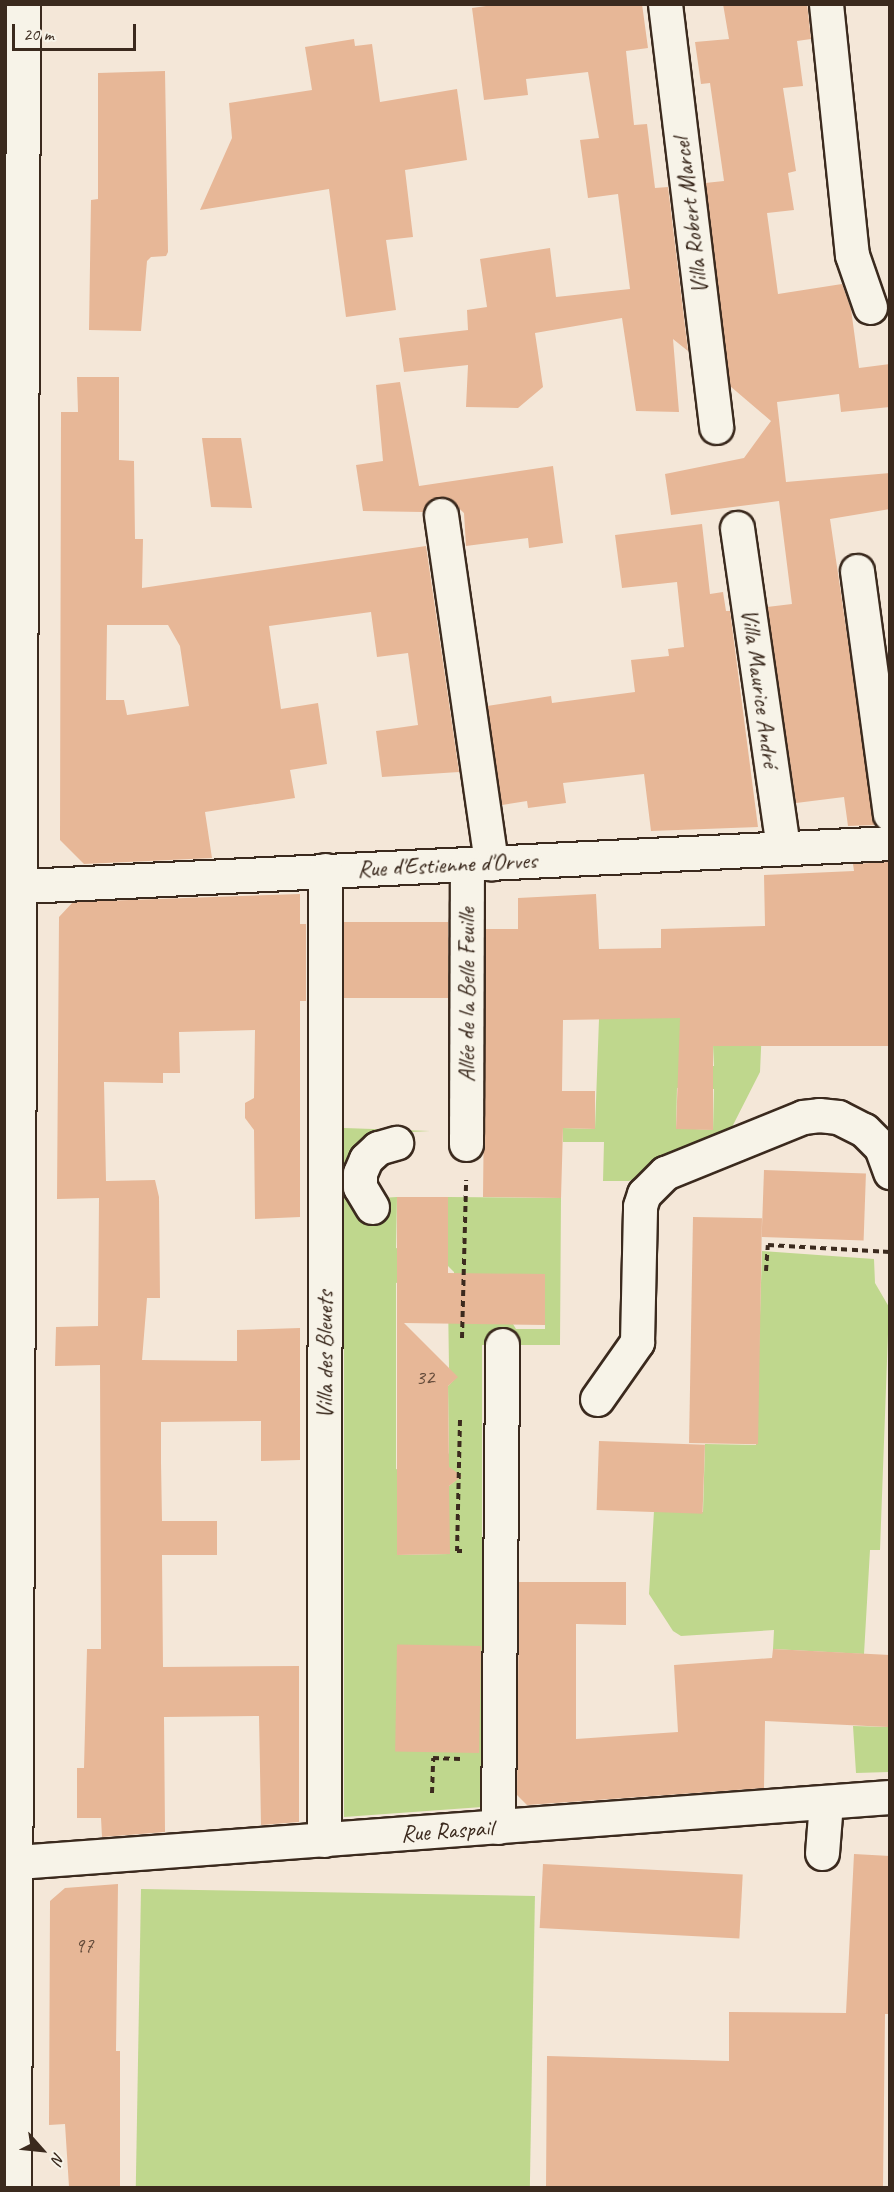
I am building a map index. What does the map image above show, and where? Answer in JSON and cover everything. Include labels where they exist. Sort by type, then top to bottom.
[{"type":"street","points":[[14,2187],[10,1863],[12,886],[23,4]]},
{"type":"street","name":"Villa Robert Marcel","points":[[665,4],[716,427]]},
{"type":"street","points":[[826,4],[852,255],[870,307]]},
{"type":"street","name":"Allée de la Belle Feuille","points":[[441,515],[479,863],[467,1135]]},
{"type":"street","name":"Villa Maurice André","points":[[737,528],[783,848]]},
{"type":"street","points":[[857,571],[890,814]]},
{"type":"street","name":"Rue d'Estienne d'Orves","points":[[12,886],[890,843]]},
{"type":"street","name":"Villa des Bleuets","points":[[324,1840],[325,870]]},
{"type":"street","points":[[597,1399],[637,1342],[640,1206],[644,1194],[660,1178],[802,1117],[819,1115],[838,1117],[864,1130],[881,1147],[890,1172]]},
{"type":"street","points":[[372,1207],[360,1187],[360,1173],[366,1159],[378,1148],[396,1143]]},
{"type":"street","points":[[498,1827],[502,1345]]},
{"type":"street","name":"Rue Raspail","points":[[10,1863],[890,1797]]},
{"type":"street","points":[[822,1853],[826,1802]]},
{"type":"path","points":[[766,1271],[768,1245],[890,1252]]},
{"type":"green space","points":[[763,1004],[760,1072],[730,1131],[629,1181],[603,1181],[604,1142],[563,1142],[563,1128],[595,1129],[599,1019]],"holes":[[[713,1045],[714,1066],[680,1066]],[[677,1088],[714,1089],[713,1130],[676,1128]]]},
{"type":"green space","points":[[344,1128],[430,1131],[393,1133],[364,1143],[381,1198],[397,1197],[396,1248],[400,1249],[400,1282],[396,1283],[396,1469],[400,1470],[397,1555],[449,1554],[449,1486],[455,1481],[436,1467],[449,1453],[448,1386],[454,1380],[449,1368],[448,1299],[454,1272],[448,1266],[448,1197],[561,1198],[560,1345],[482,1345],[482,1807],[344,1817]],"holes":[[[482,1274],[545,1274],[545,1329],[516,1329]]]},
{"type":"green space","points":[[762,1251],[874,1259],[875,1283],[889,1307],[880,1550],[870,1550],[864,1654],[773,1649],[774,1630],[681,1636],[673,1631],[649,1594],[654,1511],[703,1512],[705,1444],[756,1445]]},
{"type":"green space","points":[[889,1696],[889,1772],[856,1773],[853,1726],[888,1727]]},
{"type":"green space","points":[[141,1889],[535,1896],[530,2188],[136,2187]]},
{"type":"building","points":[[500,4],[642,4],[648,48],[626,51],[634,125],[647,124],[655,188],[668,187],[688,351],[673,339],[679,412],[636,411],[622,318],[535,333],[543,387],[518,408],[466,407],[468,365],[404,372],[399,338],[468,330],[467,310],[487,307],[480,259],[550,248],[556,297],[630,289],[618,194],[588,198],[580,140],[599,138],[588,72],[526,79],[528,95],[484,100],[472,8]]},
{"type":"building","points":[[723,4],[807,4],[811,39],[797,41],[803,86],[783,88],[796,171],[788,173],[794,210],[767,213],[778,294],[842,284],[851,309],[859,368],[890,364],[890,407],[841,412],[839,394],[777,402],[786,482],[890,473],[890,509],[830,519],[875,825],[848,826],[844,797],[796,803],[767,607],[792,604],[779,501],[671,515],[665,474],[744,458],[771,421],[730,386],[705,183],[724,181],[710,83],[701,84],[695,42],[729,39]]},
{"type":"building","points":[[354,39],[355,46],[372,44],[380,102],[457,89],[467,160],[405,170],[413,237],[386,240],[396,310],[346,317],[329,189],[200,210],[232,138],[229,103],[312,90],[305,47]]},
{"type":"building","points":[[165,71],[168,252],[166,256],[151,257],[147,261],[141,331],[89,330],[91,200],[98,199],[98,73]]},
{"type":"building","points":[[77,377],[119,377],[119,460],[134,461],[135,539],[143,539],[142,588],[426,546],[459,772],[382,777],[376,731],[418,725],[408,653],[377,657],[371,612],[269,626],[281,709],[318,703],[327,764],[290,770],[295,798],[205,812],[212,858],[84,864],[60,840],[61,412],[78,412]],"holes":[[[107,625],[168,625],[180,646],[189,706],[127,715],[124,700],[106,700]]]},
{"type":"building","points":[[400,382],[419,486],[553,466],[563,543],[529,548],[528,538],[466,546],[464,513],[447,497],[430,500],[423,512],[363,511],[356,465],[383,461],[376,385]]},
{"type":"building","points":[[202,438],[241,438],[252,508],[211,507]]},
{"type":"building","points":[[702,524],[710,594],[723,592],[726,611],[730,611],[758,827],[651,831],[644,774],[563,783],[566,803],[528,808],[527,801],[502,805],[487,706],[551,696],[552,703],[635,692],[631,660],[669,656],[668,649],[684,647],[677,582],[622,588],[615,535]]},
{"type":"building","points":[[889,862],[890,1046],[713,1046],[713,1130],[676,1129],[680,1018],[563,1020],[562,1091],[595,1091],[595,1129],[563,1128],[561,1198],[483,1197],[486,929],[518,929],[518,898],[596,894],[599,949],[661,948],[661,929],[765,926],[764,875],[854,871],[853,864]]},
{"type":"building","points":[[300,894],[300,924],[306,924],[306,1001],[300,1001],[300,1217],[255,1219],[254,1130],[245,1118],[245,1103],[254,1098],[255,1030],[179,1032],[180,1073],[163,1073],[163,1083],[104,1082],[106,1181],[155,1180],[159,1197],[160,1298],[147,1298],[142,1360],[237,1361],[237,1330],[300,1328],[300,1460],[261,1461],[261,1421],[161,1422],[162,1521],[217,1521],[217,1555],[162,1555],[163,1667],[299,1666],[299,1822],[261,1825],[259,1716],[164,1717],[165,1832],[102,1837],[101,1818],[77,1818],[77,1768],[84,1768],[87,1649],[101,1649],[100,1365],[55,1366],[56,1327],[98,1326],[99,1198],[57,1199],[59,917],[73,902]]},
{"type":"building","points":[[344,922],[448,922],[448,998],[344,998]]},
{"type":"building","points":[[764,1170],[866,1174],[864,1241],[762,1237]]},
{"type":"building","points":[[397,1197],[448,1197],[448,1273],[545,1274],[545,1325],[404,1323],[458,1377],[448,1386],[449,1467],[462,1476],[449,1486],[450,1554],[397,1555]]},
{"type":"building","points":[[693,1217],[762,1218],[758,1444],[689,1443]]},
{"type":"building","points":[[599,1441],[705,1445],[703,1514],[597,1510]]},
{"type":"building","points":[[519,1582],[626,1582],[626,1625],[576,1624],[576,1739],[678,1732],[674,1665],[772,1658],[773,1649],[890,1655],[888,1727],[765,1721],[764,1788],[527,1805],[517,1795]]},
{"type":"building","points":[[397,1645],[481,1646],[479,1753],[395,1752]]},
{"type":"building","points":[[854,1854],[890,1856],[890,2014],[885,2014],[883,2187],[546,2187],[547,2056],[729,2061],[729,2012],[846,2013]]},
{"type":"building","points":[[543,1864],[743,1874],[739,1938],[540,1928]]},
{"type":"building","points":[[118,1884],[116,2051],[120,2051],[120,2187],[69,2187],[65,2124],[49,2125],[50,1901],[65,1888]]}]
